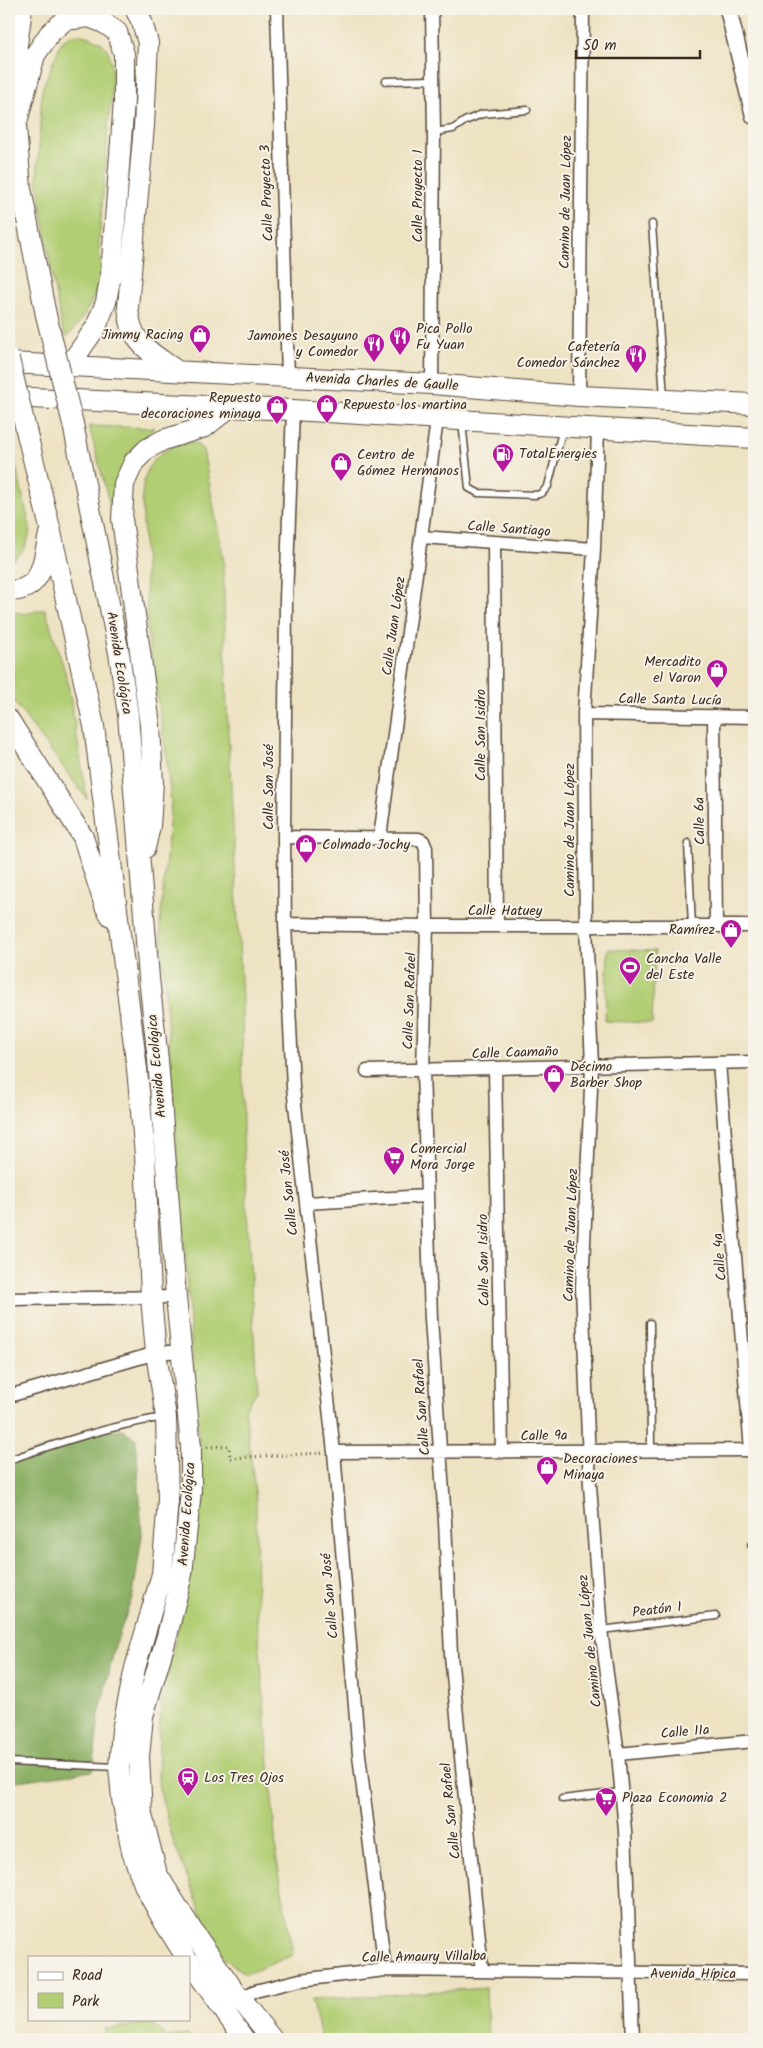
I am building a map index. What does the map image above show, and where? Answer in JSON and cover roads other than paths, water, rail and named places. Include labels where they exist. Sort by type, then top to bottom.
[{"type":"main road","name":"Avenida Ecológica","points":[[22,9],[15,60],[16,126],[21,189],[46,314],[73,424],[120,662],[128,715],[149,978],[158,1060],[188,1443],[191,1491],[182,1574],[167,1636],[142,1716],[139,1756],[142,1815],[157,1874],[194,1933],[240,1999],[272,2039]]},
{"type":"main road","points":[[135,9],[142,22],[148,43],[144,126],[128,320],[132,334],[142,345],[177,371]]},
{"type":"main road","points":[[16,126],[35,54],[50,33],[64,20],[89,17],[104,23],[117,32],[124,54],[124,101],[111,274],[106,302],[96,327],[69,366]]},
{"type":"main road","name":"Avenida Ecológica","points":[[9,359],[50,528],[94,726],[121,933],[145,1155],[151,1297],[156,1352],[169,1421],[168,1500],[162,1574],[128,1697],[122,1730],[119,1767],[122,1799],[132,1852],[150,1896],[185,1956]]},
{"type":"main road","name":"Avenida Charles de Gaulle","points":[[9,363],[432,384],[579,396],[754,404]]},
{"type":"main road","points":[[9,397],[292,410],[754,438]]},
{"type":"main road","points":[[140,865],[150,826],[153,783],[150,725],[122,519],[124,484],[134,462],[147,449],[163,440],[205,427],[229,408]]},
{"type":"main road","points":[[9,591],[19,591],[35,582],[42,567],[50,528]]},
{"type":"main road","points":[[9,720],[83,837],[105,906],[121,933]]},
{"type":"main road","points":[[190,1962],[244,2039]]},
{"type":"street","name":"Calle Proyecto 3","points":[[277,9],[288,377]]},
{"type":"street","name":"Calle Proyecto 1","points":[[432,9],[434,132],[432,384]]},
{"type":"street","name":"Camino de Juan López","points":[[579,396],[583,9]]},
{"type":"street","points":[[728,9],[754,116]]},
{"type":"street","name":"Calle San José","points":[[292,410],[286,599],[284,836],[285,924],[293,1087],[334,1452],[359,1755],[385,1970]]},
{"type":"street","name":"Calle Juan López","points":[[380,837],[437,420]]},
{"type":"street","name":"Camino de Juan López","points":[[598,429],[594,549],[584,714],[586,926],[592,1066],[582,1287],[589,1450],[601,1630],[622,1792],[632,1974],[633,2039]]},
{"type":"street","name":"Calle Santiago","points":[[421,537],[494,544],[594,549]]},
{"type":"street","name":"Calle San Isidro","points":[[494,544],[497,926]]},
{"type":"street","name":"Calle Santa Lucía","points":[[584,714],[754,717]]},
{"type":"street","name":"Calle 6a","points":[[714,716],[716,926]]},
{"type":"street","points":[[284,836],[380,837]]},
{"type":"street","name":"Calle San Rafael","points":[[380,837],[419,839],[423,841],[426,848],[427,926],[423,1070],[431,1319],[451,1656],[482,1970]]},
{"type":"street","name":"Calle Hatuey","points":[[285,924],[754,926]]},
{"type":"street","name":"Calle 4a","points":[[719,1062],[753,1450]]},
{"type":"street","name":"Calle Caamaño","points":[[367,1071],[754,1062]]},
{"type":"street","name":"Calle San Isidro","points":[[495,1068],[502,1452]]},
{"type":"street","points":[[306,1203],[426,1196]]},
{"type":"street","points":[[9,1300],[176,1297]]},
{"type":"street","points":[[9,1396],[156,1352],[181,1351]]},
{"type":"street","name":"Calle 9a","points":[[334,1452],[753,1450]]},
{"type":"street","name":"Calle 11a","points":[[618,1754],[754,1741]]},
{"type":"street","name":"Calle Amaury Villalba","points":[[222,2009],[255,1991],[300,1980],[385,1970],[482,1970],[632,1974]]},
{"type":"street","name":"Avenida Hípica","points":[[632,1974],[754,1974]]},
{"type":"lane","points":[[386,81],[433,80]]},
{"type":"lane","points":[[434,132],[453,129],[465,121],[482,114],[527,110]]},
{"type":"lane","points":[[652,224],[665,401]]},
{"type":"lane","points":[[462,421],[469,488],[478,492],[542,493],[548,486],[563,427]]},
{"type":"lane","points":[[688,843],[692,926]]},
{"type":"lane","points":[[650,1323],[651,1450]]},
{"type":"lane","points":[[9,1460],[71,1438],[115,1426],[169,1421]]},
{"type":"lane","name":"Peatón 1","points":[[601,1630],[716,1616]]},
{"type":"lane","points":[[9,1762],[119,1767]]},
{"type":"lane","points":[[562,1799],[622,1792]]},
{"type":"place","name":"Jimmy Racing","points":[[200,354]]},
{"type":"place","name":"Pica Pollo Fu Yuan","points":[[400,356]]},
{"type":"place","name":"Jamones Desayuno y Comedor","points":[[374,363]]},
{"type":"place","name":"Cafetería Comedor Sánchez","points":[[636,374]]},
{"type":"place","name":"Repuesto los martina","points":[[327,424]]},
{"type":"place","name":"Repuesto decoraciones minaya","points":[[277,425]]},
{"type":"place","name":"TotalEnergies","points":[[503,473]]},
{"type":"place","name":"Centro de Gómez Hermanos","points":[[341,482]]},
{"type":"place","name":"Mercadito el Varon","points":[[717,689]]},
{"type":"place","name":"Colmado Jochy","points":[[306,864]]},
{"type":"place","name":"Ramírez","points":[[731,949]]},
{"type":"place","name":"Cancha Valle del Este","points":[[630,986]]},
{"type":"place","name":"Décimo Barber Shop","points":[[554,1094]]},
{"type":"place","name":"Comercial Mora Jorge","points":[[394,1176]]},
{"type":"place","name":"Decoraciones Minaya","points":[[547,1486]]},
{"type":"place","name":"Los Tres Ojos","points":[[188,1797]]},
{"type":"place","name":"Plaza Economia 2","points":[[606,1817]]}]
